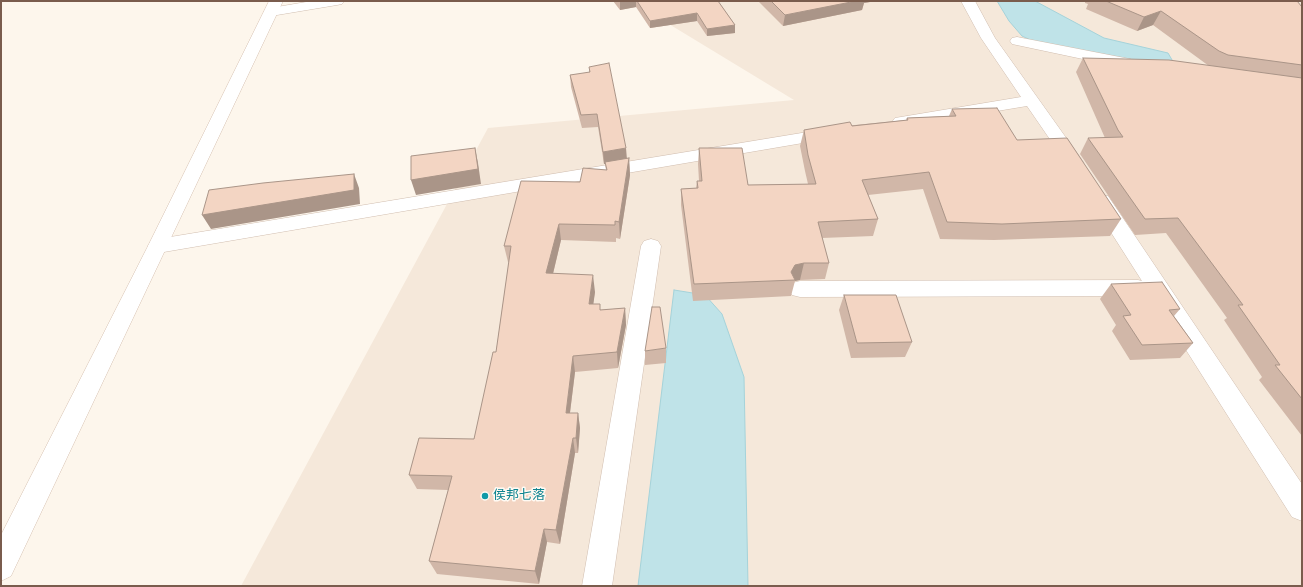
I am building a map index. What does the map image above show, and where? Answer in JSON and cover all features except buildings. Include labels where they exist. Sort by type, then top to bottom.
[{"type":"street","points":[[1,566],[273,7],[337,1]]},
{"type":"street","points":[[968,1],[988,38],[1087,181],[1302,508]]},
{"type":"street","points":[[1017,42],[1143,66]]},
{"type":"street","points":[[882,125],[1032,100]]},
{"type":"street","points":[[158,246],[851,130]]},
{"type":"street","points":[[597,586],[652,246]]},
{"type":"street","points":[[800,289],[1157,288]]},
{"type":"shaded area","points":[[631,1],[1302,1],[1302,586],[241,586],[488,128],[794,100]]},
{"type":"water","points":[[997,1],[1035,1],[1104,38],[1168,53],[1175,65],[1148,63],[1039,44],[1022,36],[1009,21]]},
{"type":"water","points":[[674,290],[705,295],[722,314],[744,377],[748,586],[638,586]]},
{"type":"place","name":"侯邦七落","points":[[485,496]]}]
